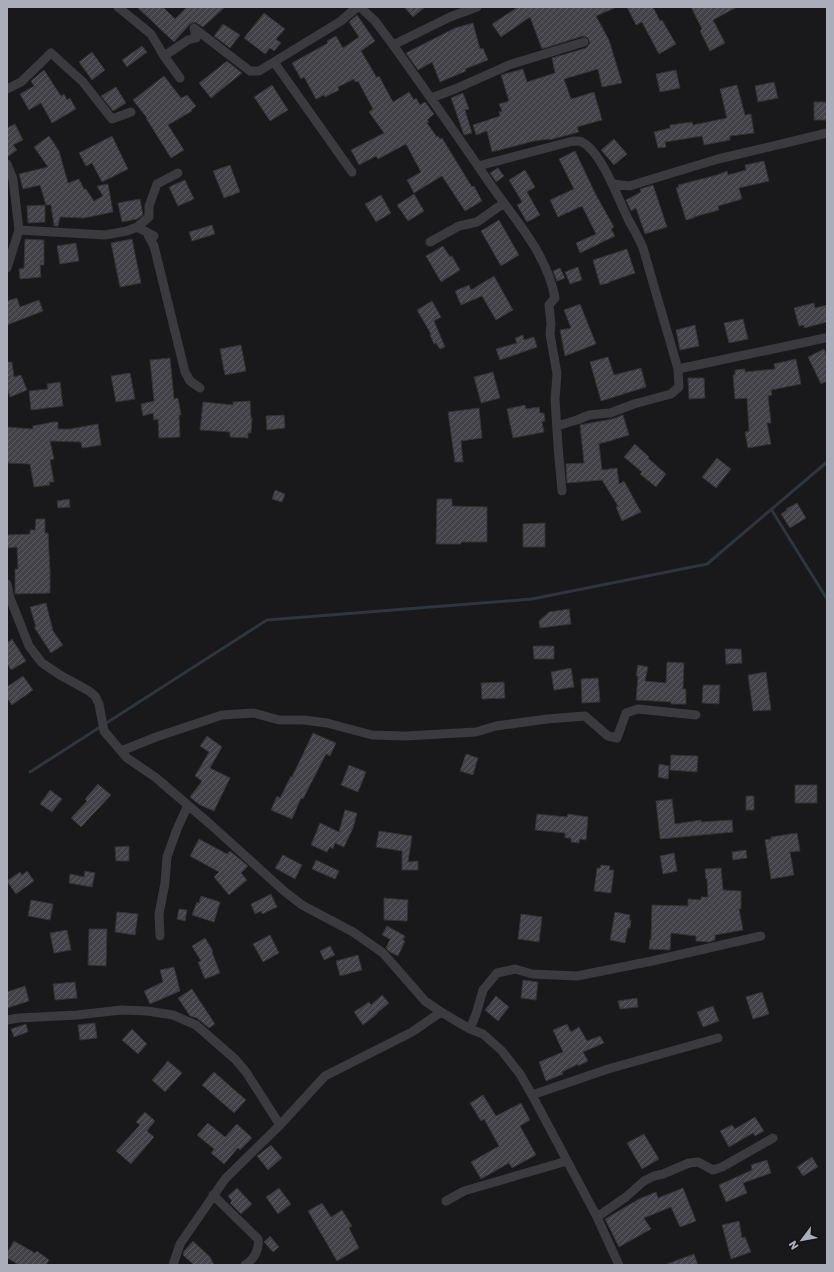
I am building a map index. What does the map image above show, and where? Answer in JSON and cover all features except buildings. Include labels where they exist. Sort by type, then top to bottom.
[{"type":"street","points":[[118,7],[152,34],[164,56],[180,78]]},
{"type":"street","points":[[164,56],[188,40],[196,38],[194,28],[250,70],[260,71],[341,21],[359,7],[375,21],[524,229],[538,252],[552,284],[556,298],[549,305],[551,324],[550,334],[557,374],[555,399],[562,491]]},
{"type":"street","points":[[393,45],[450,17],[477,7]]},
{"type":"street","points":[[431,98],[509,65],[584,42]]},
{"type":"street","points":[[7,89],[21,82],[51,54],[83,82],[112,119],[131,112]]},
{"type":"street","points":[[274,62],[352,172]]},
{"type":"street","points":[[613,184],[630,186],[718,159],[827,133]]},
{"type":"street","points":[[478,166],[573,141],[581,142],[588,147],[602,165],[613,184],[630,222],[638,234],[643,248],[678,369],[680,383],[679,387],[670,394],[634,404],[610,413],[589,415],[557,426]]},
{"type":"street","points":[[7,164],[13,179],[19,230],[7,268]]},
{"type":"street","points":[[19,230],[105,235],[127,231],[137,227],[149,217],[149,206],[157,184],[178,173]]},
{"type":"street","points":[[430,242],[459,226],[476,222],[504,203]]},
{"type":"street","points":[[137,227],[154,236],[148,235],[154,246],[185,372],[190,381],[200,388]]},
{"type":"street","points":[[678,369],[825,338]]},
{"type":"street","points":[[7,584],[10,598],[30,646],[42,663],[95,696],[99,704],[104,731],[127,758],[155,778],[188,805],[284,891],[302,905],[353,932],[383,953],[425,1001],[470,1029],[483,1034],[501,1050],[520,1074],[532,1095],[597,1217],[619,1265]]},
{"type":"street","points":[[7,618],[16,613]]},
{"type":"street","points":[[121,751],[156,737],[222,715],[254,713],[279,720],[304,720],[326,723],[372,735],[406,736],[476,732],[496,726],[585,716],[608,736],[617,738],[626,713],[638,709],[696,715]]},
{"type":"street","points":[[160,936],[159,914],[167,858],[177,829],[188,805]]},
{"type":"street","points":[[470,1029],[483,990],[497,974],[515,969],[532,974],[578,976],[761,936]]},
{"type":"street","points":[[7,1020],[121,1010],[147,1011],[173,1015],[196,1025],[235,1059],[246,1072],[280,1126]]},
{"type":"street","points":[[174,1265],[180,1244],[225,1178],[280,1126],[325,1076],[412,1032],[441,1012]]},
{"type":"street","points":[[532,1095],[608,1069],[718,1038]]},
{"type":"street","points":[[597,1217],[626,1197],[644,1181],[654,1176],[663,1174],[689,1163],[698,1162],[713,1170],[722,1167],[773,1138]]},
{"type":"street","points":[[446,1202],[464,1192],[567,1161]]},
{"type":"street","points":[[213,1195],[258,1239],[259,1245],[251,1262],[245,1265]]},
{"type":"waterway","points":[[30,772],[267,620],[532,599],[707,564],[827,462]]},
{"type":"waterway","points":[[771,509],[827,599]]}]
